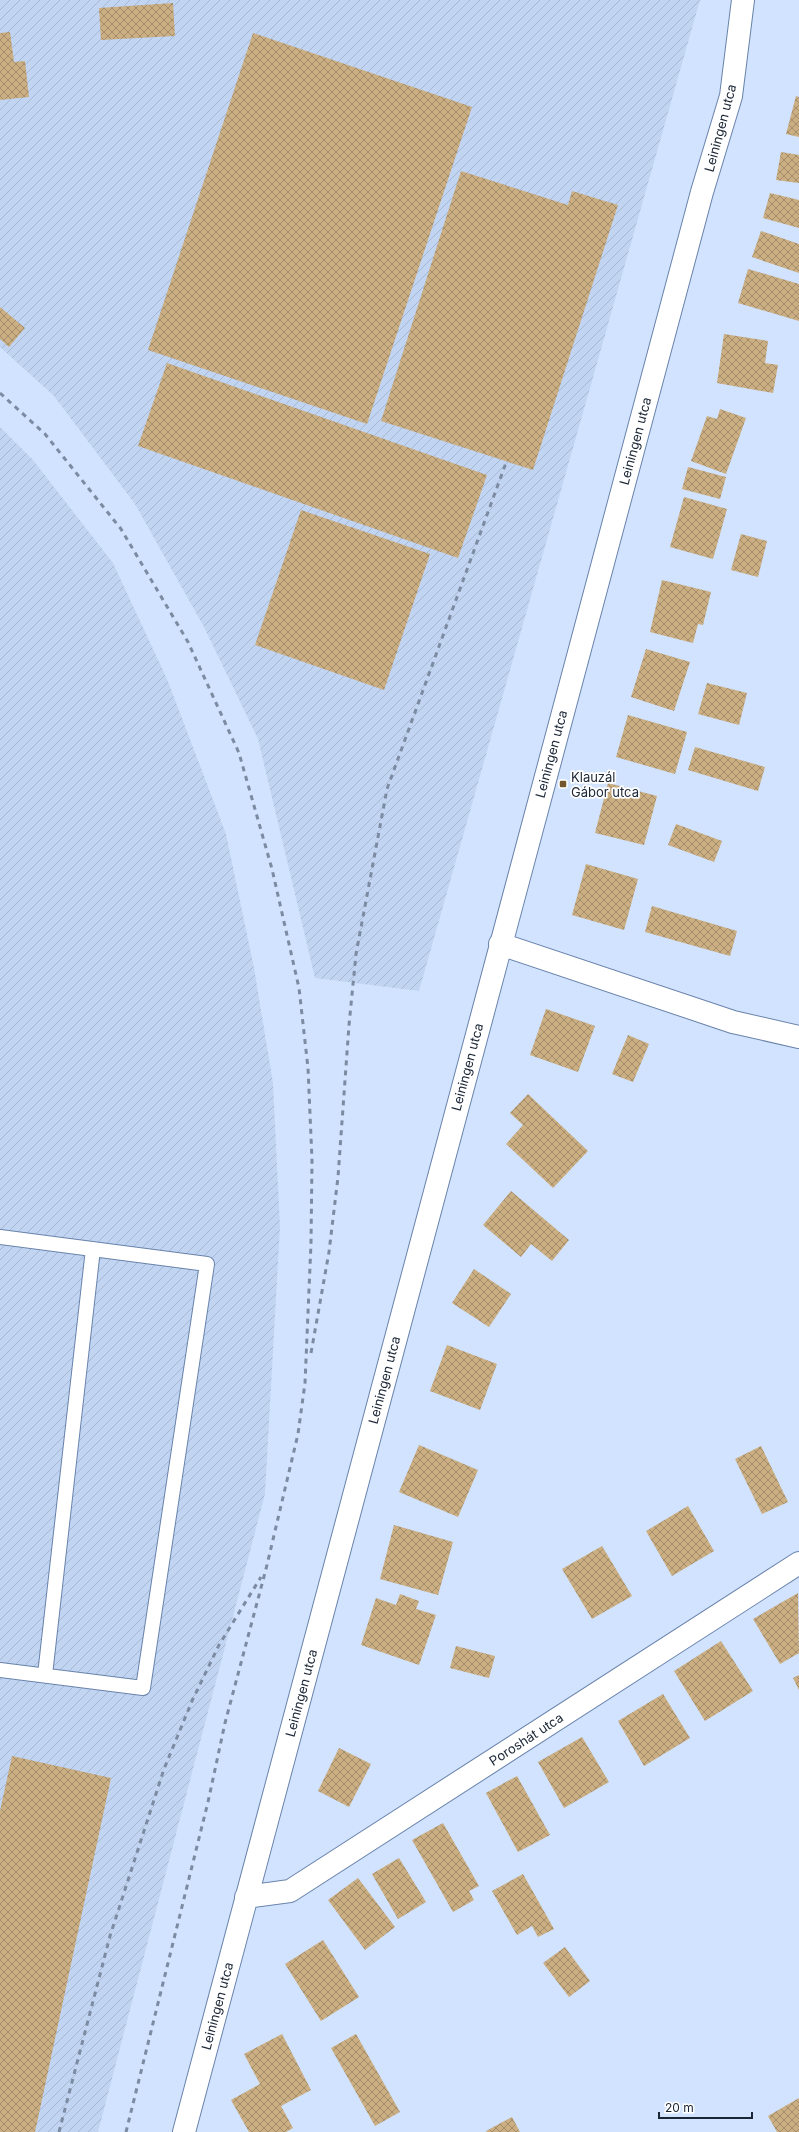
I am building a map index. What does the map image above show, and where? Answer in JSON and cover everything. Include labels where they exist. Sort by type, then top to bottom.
[{"type":"street","name":"Leiningen utca","points":[[184,2132],[700,199],[731,96],[743,0]]},
{"type":"street","points":[[500,944],[733,1022],[799,1037]]},
{"type":"street","name":"Poroshát utca","points":[[246,1897],[290,1890],[799,1563]]},
{"type":"lane","points":[[0,1237],[207,1264],[143,1688],[0,1670]]},
{"type":"lane","points":[[45,1675],[93,1250]]},
{"type":"shaded area","points":[[0,0],[700,0],[419,991],[315,978],[258,739],[204,627],[135,504],[54,396],[0,347]]},
{"type":"shaded area","points":[[0,427],[33,460],[113,563],[167,679],[226,834],[254,968],[273,1083],[280,1227],[265,1494],[98,2132],[0,2132]]},
{"type":"building","points":[[173,3],[175,36],[101,40],[99,8]]},
{"type":"building","points":[[10,32],[14,62],[25,61],[29,97],[0,100],[0,33]]},
{"type":"building","points":[[253,33],[472,107],[367,424],[148,350]]},
{"type":"building","points":[[796,96],[799,97],[799,137],[786,134]]},
{"type":"building","points":[[781,152],[799,155],[799,183],[776,180]]},
{"type":"building","points":[[461,171],[568,205],[572,191],[618,205],[533,470],[381,421]]},
{"type":"building","points":[[770,193],[799,200],[799,228],[763,218]]},
{"type":"building","points":[[761,231],[799,244],[799,273],[752,257]]},
{"type":"building","points":[[748,269],[799,284],[799,321],[738,303]]},
{"type":"building","points":[[0,307],[25,328],[9,347],[0,339]]},
{"type":"building","points":[[724,334],[768,341],[765,363],[778,365],[773,393],[717,383]]},
{"type":"building","points":[[167,363],[487,475],[458,558],[138,446]]},
{"type":"building","points":[[720,409],[746,418],[726,474],[691,461],[707,416],[717,419]]},
{"type":"building","points":[[688,467],[726,477],[720,499],[682,489]]},
{"type":"building","points":[[684,497],[727,509],[713,559],[670,547]]},
{"type":"building","points":[[301,510],[430,554],[384,690],[255,645]]},
{"type":"building","points":[[741,534],[767,541],[758,577],[731,570]]},
{"type":"building","points":[[662,580],[711,592],[703,625],[698,624],[693,643],[650,632]]},
{"type":"building","points":[[646,649],[690,662],[674,711],[631,697]]},
{"type":"building","points":[[707,683],[747,693],[739,725],[698,714]]},
{"type":"building","points":[[628,715],[687,732],[675,774],[616,757]]},
{"type":"building","points":[[695,747],[765,767],[758,791],[688,770]]},
{"type":"building","points":[[608,783],[657,796],[644,845],[595,833]]},
{"type":"building","points":[[676,824],[722,841],[714,862],[668,845]]},
{"type":"building","points":[[586,864],[638,879],[624,930],[572,915]]},
{"type":"building","points":[[652,906],[737,931],[730,956],[645,932]]},
{"type":"building","points":[[546,1009],[595,1026],[578,1072],[530,1055]]},
{"type":"building","points":[[628,1035],[649,1044],[633,1082],[612,1074]]},
{"type":"building","points":[[528,1094],[588,1151],[553,1188],[506,1144],[523,1125],[510,1113]]},
{"type":"building","points":[[511,1191],[569,1240],[552,1261],[531,1244],[521,1257],[483,1225]]},
{"type":"building","points":[[474,1269],[511,1294],[489,1327],[452,1303]]},
{"type":"building","points":[[447,1345],[497,1364],[480,1410],[430,1391]]},
{"type":"building","points":[[419,1445],[478,1470],[458,1517],[399,1492]]},
{"type":"building","points":[[761,1446],[788,1502],[762,1514],[735,1459]]},
{"type":"building","points":[[688,1506],[714,1551],[672,1576],[646,1531]]},
{"type":"building","points":[[394,1525],[453,1542],[438,1595],[380,1579]]},
{"type":"building","points":[[602,1546],[632,1596],[592,1619],[562,1569]]},
{"type":"building","points":[[798,1593],[799,1653],[780,1664],[753,1619]]},
{"type":"building","points":[[400,1594],[419,1601],[416,1609],[436,1615],[419,1665],[361,1645],[376,1598],[396,1605]]},
{"type":"building","points":[[721,1641],[753,1691],[705,1721],[674,1671]]},
{"type":"building","points":[[456,1646],[495,1656],[489,1678],[450,1668]]},
{"type":"building","points":[[799,1675],[799,1690],[793,1678]]},
{"type":"building","points":[[663,1694],[690,1738],[644,1766],[618,1721]]},
{"type":"building","points":[[582,1737],[609,1782],[564,1808],[538,1762]]},
{"type":"building","points":[[339,1748],[371,1764],[349,1807],[318,1791]]},
{"type":"building","points":[[12,1756],[111,1778],[35,2132],[0,2132],[0,1811]]},
{"type":"building","points":[[517,1776],[550,1835],[518,1852],[486,1793]]},
{"type":"building","points":[[443,1823],[479,1886],[469,1891],[474,1900],[453,1912],[412,1840]]},
{"type":"building","points":[[399,1858],[426,1902],[398,1919],[372,1874]]},
{"type":"building","points":[[523,1874],[554,1929],[538,1937],[532,1926],[517,1935],[492,1891]]},
{"type":"building","points":[[358,1878],[395,1927],[365,1950],[328,1900]]},
{"type":"building","points":[[323,1940],[359,1997],[321,2021],[285,1964]]},
{"type":"building","points":[[565,1947],[590,1981],[569,1997],[543,1963]]},
{"type":"building","points":[[282,2034],[311,2090],[281,2106],[293,2128],[286,2132],[249,2132],[231,2100],[260,2084],[244,2054]]},
{"type":"building","points":[[356,2034],[400,2112],[375,2126],[331,2048]]},
{"type":"building","points":[[799,2098],[799,2132],[777,2132],[768,2116]]},
{"type":"building","points":[[512,2117],[520,2132],[486,2131]]},
{"type":"railway","points":[[0,393],[45,434],[121,529],[188,642],[239,753],[272,869],[299,988],[308,1068],[312,1160],[311,1243],[305,1383],[298,1434],[266,1569],[225,1723],[208,1802],[126,2132]]},
{"type":"railway","points":[[311,1353],[329,1252],[338,1177],[349,1025],[356,954],[387,789],[507,460]]},
{"type":"railway","points":[[59,2132],[110,1936],[164,1769],[192,1701],[219,1645],[261,1577]]},
{"type":"place","name":"Klauzál Gábor utca","points":[[563,784]]}]
